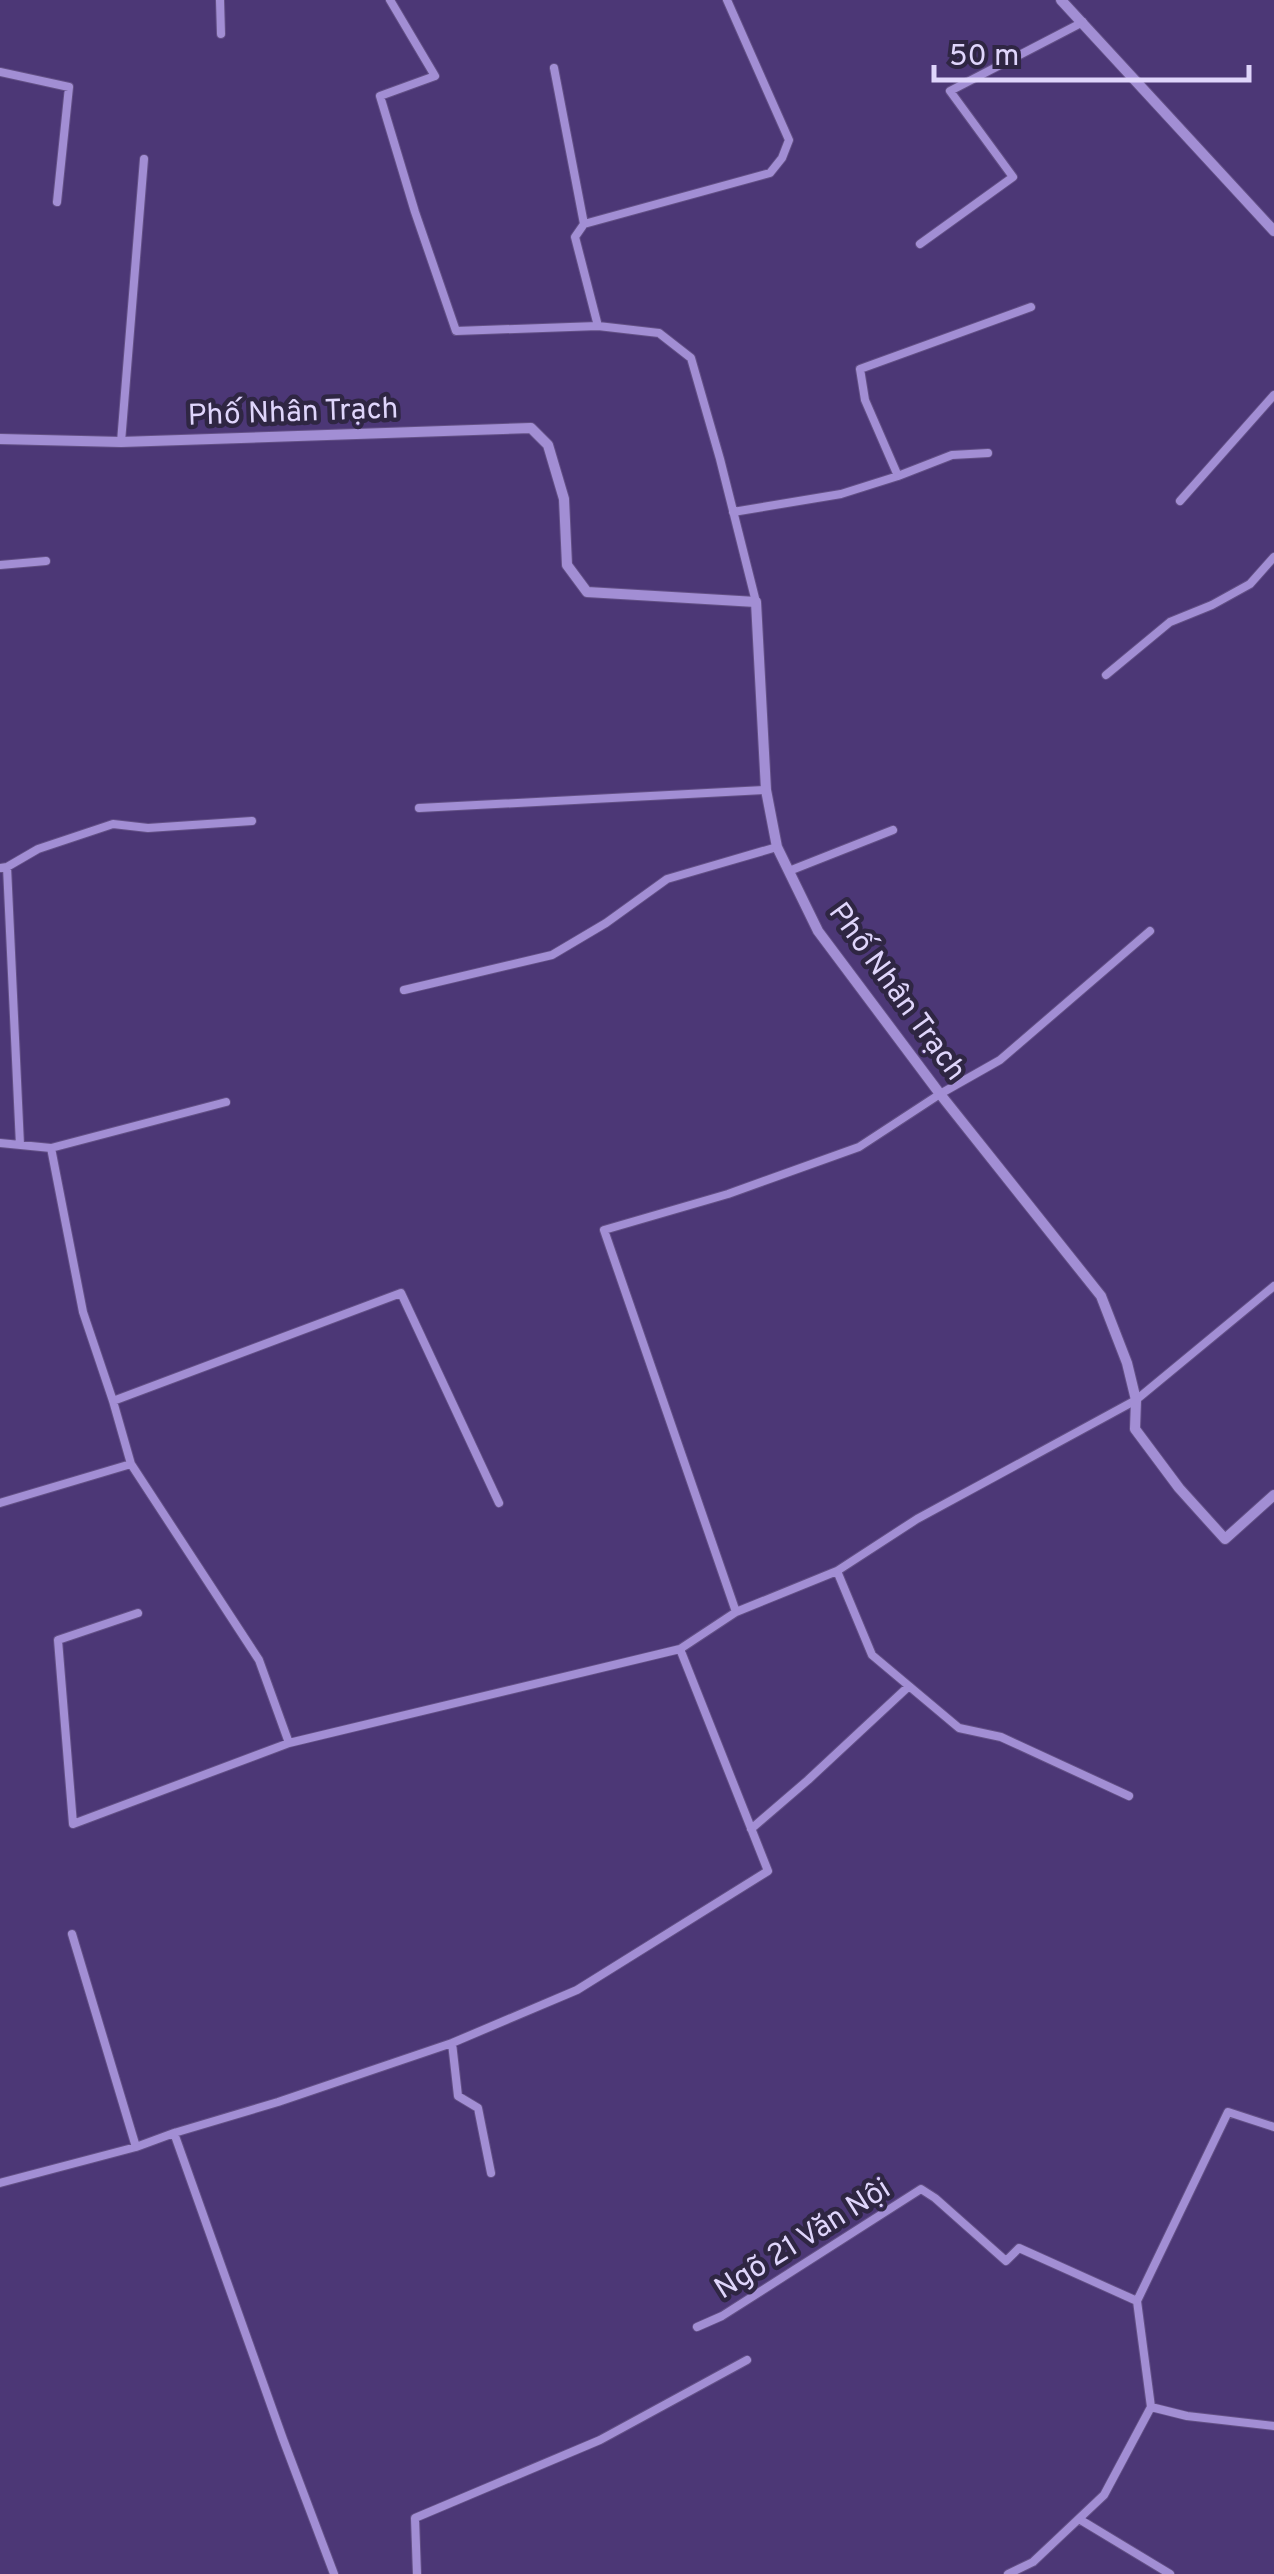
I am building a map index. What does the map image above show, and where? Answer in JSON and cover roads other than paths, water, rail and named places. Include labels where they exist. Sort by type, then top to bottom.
[{"type":"street","points":[[1061,0],[1274,230]]},
{"type":"street","name":"Phố Nhân Trạch","points":[[0,438],[121,442],[531,428],[548,446],[564,499],[567,564],[587,592],[756,602],[766,790],[777,847],[818,932],[940,1094],[1101,1296],[1127,1363],[1136,1400],[1134,1430],[1179,1488],[1224,1539],[1274,1494]]},
{"type":"lane","points":[[220,0],[222,34]]},
{"type":"lane","points":[[390,0],[436,76],[380,96],[456,331],[598,326],[659,333],[691,358],[756,602]]},
{"type":"lane","points":[[598,326],[575,237],[584,224],[770,173],[782,158],[788,140],[727,0]]},
{"type":"lane","points":[[920,244],[1013,177],[950,90],[1083,22]]},
{"type":"lane","points":[[554,68],[584,224]]},
{"type":"lane","points":[[0,72],[69,86],[58,202]]},
{"type":"lane","points":[[121,442],[144,158]]},
{"type":"lane","points":[[898,476],[865,400],[860,369],[1031,308]]},
{"type":"lane","points":[[1180,501],[1274,395]]},
{"type":"lane","points":[[733,512],[841,494],[952,455],[988,454]]},
{"type":"lane","points":[[1106,675],[1170,622],[1250,584],[1274,556]]},
{"type":"lane","points":[[0,564],[46,561]]},
{"type":"lane","points":[[419,808],[766,790]]},
{"type":"lane","points":[[20,1145],[3,867],[38,849],[114,824],[148,828],[252,822]]},
{"type":"lane","points":[[790,871],[893,830]]},
{"type":"lane","points":[[404,990],[552,954],[606,923],[667,879],[777,847]]},
{"type":"lane","points":[[736,1612],[604,1230],[728,1194],[843,1153],[883,1132],[1000,1060],[1150,931]]},
{"type":"lane","points":[[0,1143],[51,1148],[226,1102]]},
{"type":"lane","points":[[51,1148],[84,1312],[131,1464],[259,1660],[289,1743]]},
{"type":"lane","points":[[138,1613],[58,1640],[73,1824],[289,1743],[680,1649],[736,1612],[838,1571],[917,1519],[1136,1400],[1274,1286]]},
{"type":"lane","points":[[114,1400],[401,1294],[499,1502]]},
{"type":"lane","points":[[0,1502],[131,1464]]},
{"type":"lane","points":[[838,1571],[872,1655],[959,1728],[1001,1736],[1129,1796]]},
{"type":"lane","points":[[0,2183],[136,2147],[452,2044],[577,1990],[768,1871],[680,1649]]},
{"type":"lane","points":[[751,1829],[909,1686]]},
{"type":"lane","points":[[72,1934],[136,2147]]},
{"type":"lane","points":[[452,2044],[458,2096],[478,2108],[491,2173]]},
{"type":"lane","points":[[1008,2574],[1033,2562],[1104,2494],[1151,2406],[1137,2300],[1228,2112],[1274,2127]]},
{"type":"lane","points":[[174,2133],[334,2574]]},
{"type":"lane","name":"Ngõ 21 Văn Nội","points":[[697,2327],[722,2316],[920,2189],[1006,2261],[1019,2248],[1137,2300]]},
{"type":"lane","points":[[418,2574],[415,2518],[600,2440],[747,2360]]},
{"type":"lane","points":[[1151,2406],[1186,2416],[1274,2426]]},
{"type":"lane","points":[[1079,2518],[1170,2574]]}]
